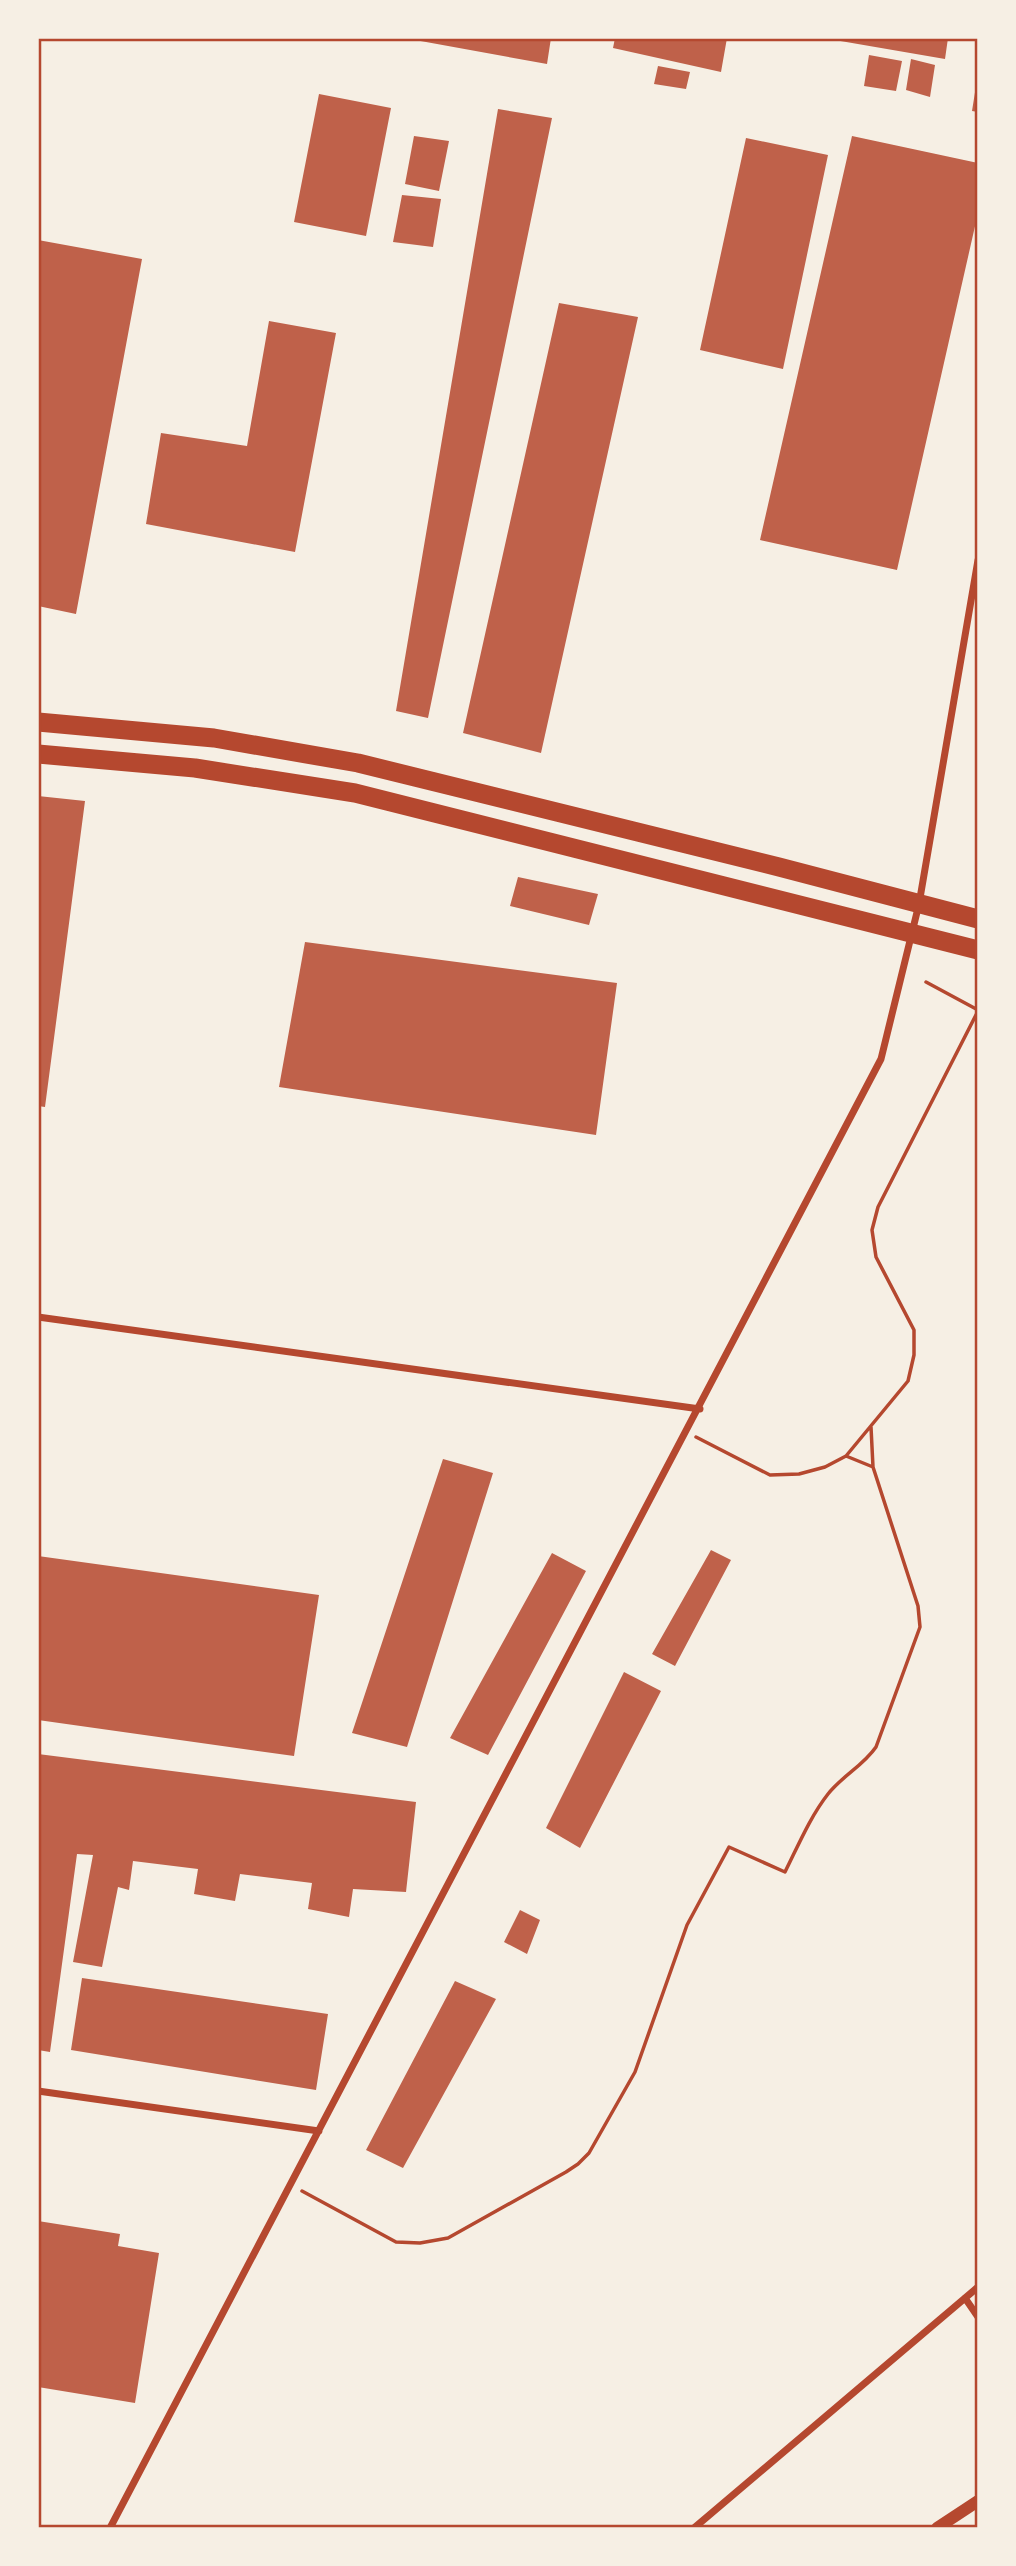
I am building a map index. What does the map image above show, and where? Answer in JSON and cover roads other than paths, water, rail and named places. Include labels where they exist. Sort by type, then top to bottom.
[{"type":"highway","points":[[38,722],[214,738],[358,763],[978,919]]},
{"type":"highway","points":[[38,754],[195,768],[355,793],[978,950]]},
{"type":"street","points":[[110,2528],[700,1409],[881,1059],[919,904],[978,560]]},
{"type":"street","points":[[38,1317],[700,1409]]},
{"type":"street","points":[[38,2091],[319,2131]]},
{"type":"street","points":[[694,2528],[978,2287]]},
{"type":"street","points":[[965,2298],[978,2317]]},
{"type":"street","points":[[937,2528],[978,2501]]}]
